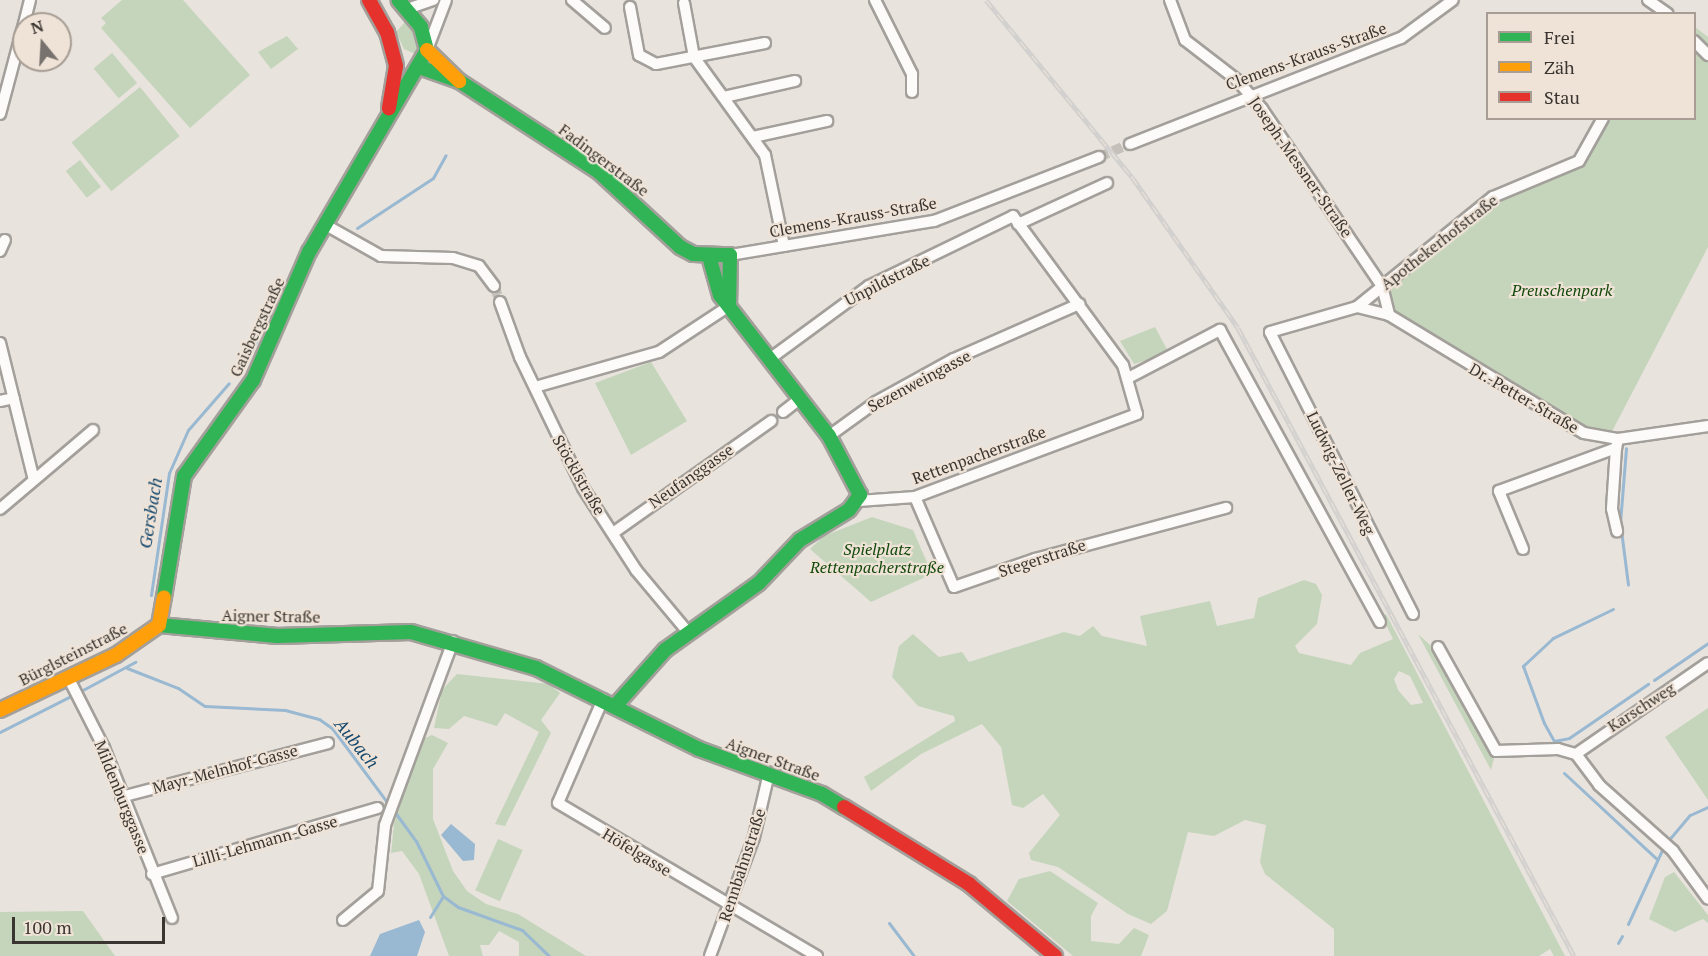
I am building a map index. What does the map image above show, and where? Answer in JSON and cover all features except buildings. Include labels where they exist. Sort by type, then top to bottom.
[{"type":"main road","points":[[369,0],[389,26],[404,53],[419,66]]},
{"type":"main road","points":[[380,0],[389,26]]},
{"type":"main road","points":[[389,26],[403,4],[421,27],[427,50]]},
{"type":"main road","name":"Gaisbergstraße","points":[[387,116],[397,71],[389,26]]},
{"type":"main road","name":"Gaisbergstraße","points":[[159,625],[184,476],[253,380],[324,224],[427,50]]},
{"type":"main road","name":"Fadingerstraße","points":[[427,50],[459,81],[606,177],[680,247],[710,256]]},
{"type":"main road","name":"Fadingerstraße","points":[[419,66],[459,81]]},
{"type":"main road","points":[[729,255],[729,306]]},
{"type":"main road","name":"Clemens-Krauss-Straße","points":[[710,256],[729,255]]},
{"type":"main road","points":[[710,256],[715,287],[829,435],[859,486],[858,501]]},
{"type":"main road","name":"Rettenpacherstraße","points":[[610,702],[651,662],[687,632],[759,582],[800,540],[858,501]]},
{"type":"main road","name":"Aigner Straße","points":[[159,625],[277,636],[377,629],[453,641],[536,668],[610,702],[699,749],[769,773],[831,799],[969,884],[1055,956]]},
{"type":"main road","name":"Bürglsteinstraße","points":[[0,710],[70,681],[116,655],[159,625]]},
{"type":"street","points":[[403,4],[433,0]]},
{"type":"street","name":"Gaisbergstraße","points":[[427,50],[446,0]]},
{"type":"street","points":[[572,0],[605,28]]},
{"type":"street","points":[[875,0],[912,74],[912,92]]},
{"type":"street","name":"Joseph-Messner-Straße","points":[[1170,0],[1185,40],[1250,94],[1382,286]]},
{"type":"street","name":"Clemens-Krauss-Straße","points":[[1130,144],[1250,94],[1401,38],[1453,0]]},
{"type":"street","points":[[1648,0],[1658,6]]},
{"type":"street","points":[[684,3],[694,57],[765,155],[784,246]]},
{"type":"street","points":[[630,8],[639,55],[656,64],[765,43]]},
{"type":"street","points":[[1696,42],[1708,55]]},
{"type":"street","points":[[0,114],[12,69]]},
{"type":"street","points":[[724,97],[795,81]]},
{"type":"street","name":"Apothekerhofstraße","points":[[1357,307],[1493,197],[1579,161],[1602,120]]},
{"type":"street","points":[[753,137],[827,121]]},
{"type":"street","name":"Clemens-Krauss-Straße","points":[[729,255],[934,221],[1099,158]]},
{"type":"street","points":[[1015,220],[1107,183]]},
{"type":"street","name":"Rettenpacherstraße","points":[[858,501],[915,497],[1137,414],[1128,378],[1079,304],[1015,220]]},
{"type":"street","name":"Unpildstraße","points":[[771,357],[869,286],[1015,220]]},
{"type":"street","points":[[324,224],[381,256],[453,258],[479,266],[494,286]]},
{"type":"street","points":[[0,251],[5,240]]},
{"type":"street","points":[[1382,286],[1389,315]]},
{"type":"street","name":"Stöcklstraße","points":[[500,302],[535,387],[583,488],[613,533],[687,632]]},
{"type":"street","name":"Sezenweingasse","points":[[829,435],[876,402],[954,359],[1079,304]]},
{"type":"street","points":[[535,387],[659,352],[729,306]]},
{"type":"street","name":"Dr.-Petter-Straße","points":[[1357,307],[1389,315],[1584,433],[1617,444],[1708,426]]},
{"type":"street","name":"Ludwig-Zeller-Weg","points":[[1357,307],[1270,333],[1413,614]]},
{"type":"street","points":[[1128,378],[1220,330],[1380,622]]},
{"type":"street","points":[[0,343],[34,480]]},
{"type":"street","points":[[0,401],[14,398]]},
{"type":"street","points":[[783,412],[801,398]]},
{"type":"street","name":"Neufanggasse","points":[[613,533],[771,420]]},
{"type":"street","points":[[0,509],[93,430]]},
{"type":"street","points":[[1523,549],[1499,491],[1617,444],[1612,509],[1617,531]]},
{"type":"street","name":"Stegerstraße","points":[[915,497],[954,587],[1055,553],[1226,508]]},
{"type":"street","points":[[344,920],[378,891],[385,825],[453,641]]},
{"type":"street","points":[[1438,646],[1496,751],[1558,748],[1576,754],[1599,785],[1673,851],[1708,898]]},
{"type":"street","name":"Karschweg","points":[[1576,754],[1708,663]]},
{"type":"street","name":"Mildenburggasse","points":[[70,681],[172,918]]},
{"type":"street","name":"Höfelgasse","points":[[610,702],[558,803],[730,908],[817,956]]},
{"type":"street","name":"Mayr-Melnhof-Gasse","points":[[121,797],[328,743]]},
{"type":"street","name":"Rennbahnstraße","points":[[710,956],[730,908],[769,773]]},
{"type":"street","name":"Lilli-Lehmann-Gasse","points":[[152,874],[378,808]]},
{"type":"green space","points":[[122,0],[183,0],[250,75],[190,128],[101,28],[106,23],[101,18]]},
{"type":"green space","points":[[406,21],[422,42],[415,54],[404,49],[396,32]]},
{"type":"green space","name":"Preuschenpark","points":[[1696,28],[1708,37],[1708,247],[1606,443],[1394,318],[1387,306],[1390,291],[1467,217],[1585,154],[1605,120],[1696,120]]},
{"type":"green space","points":[[287,36],[298,49],[271,69],[258,52]]},
{"type":"green space","points":[[112,53],[137,83],[119,98],[94,68]]},
{"type":"green space","points":[[140,87],[180,136],[111,191],[72,142]]},
{"type":"green space","points":[[80,160],[101,187],[87,198],[66,171]]},
{"type":"green space","points":[[1155,327],[1169,353],[1134,364],[1120,341]]},
{"type":"green space","points":[[651,362],[687,421],[631,455],[595,383]]},
{"type":"green space","name":"Spielplatz Rettenpacherstraße","points":[[872,517],[913,530],[932,574],[871,602],[810,549],[824,536]]},
{"type":"green space","points":[[1304,580],[1316,584],[1322,595],[1317,624],[1295,646],[1299,653],[1351,665],[1360,653],[1393,639],[1382,617],[1386,614],[1565,956],[1554,956],[1550,949],[1539,956],[1334,956],[1334,929],[1265,874],[1260,862],[1266,825],[1245,820],[1214,836],[1188,832],[1167,911],[1151,924],[1128,914],[1058,867],[1031,860],[1029,853],[1060,815],[1043,794],[1023,808],[1012,805],[1001,747],[982,724],[921,754],[871,791],[864,777],[955,721],[954,716],[918,706],[892,677],[899,646],[913,634],[939,657],[962,652],[969,662],[1064,632],[1080,636],[1093,626],[1102,636],[1147,646],[1140,616],[1210,601],[1217,626],[1254,618],[1258,598]],"holes":[[[1399,671],[1410,676],[1423,703],[1411,705],[1398,690],[1394,679]]]},
{"type":"green space","points":[[1418,634],[1441,655],[1495,755],[1491,770]]},
{"type":"green space","points":[[457,674],[549,684],[560,693],[541,720],[551,733],[505,826],[495,824],[539,732],[505,713],[497,726],[464,716],[449,729],[434,728],[442,690]]},
{"type":"green space","points":[[1708,708],[1708,800],[1665,737]]},
{"type":"green space","points":[[432,735],[448,743],[433,769],[433,819],[453,871],[467,891],[486,904],[518,914],[586,956],[519,956],[519,942],[499,931],[489,945],[480,945],[483,956],[449,956],[419,874],[402,851],[391,853],[394,824],[421,740]]},
{"type":"green space","points":[[498,839],[523,850],[500,901],[475,890]]},
{"type":"green space","points":[[1050,871],[1098,903],[1091,916],[1091,941],[1119,944],[1134,928],[1149,935],[1141,956],[1073,956],[1007,901],[1019,879]]},
{"type":"green space","points":[[1674,872],[1708,915],[1708,923],[1703,919],[1675,932],[1649,919],[1665,877]]},
{"type":"green space","points":[[83,911],[115,956],[0,956],[0,912]]},
{"type":"water","points":[[451,824],[475,844],[474,860],[463,861],[441,835]]},
{"type":"water","points":[[419,920],[425,932],[417,956],[370,956],[380,934]]},
{"type":"waterway","name":"Gersbach","points":[[357,228],[433,178],[446,155]]},
{"type":"waterway","name":"Gersbach","points":[[246,363],[284,281]]},
{"type":"waterway","name":"Gersbach","points":[[151,595],[169,473],[188,430],[229,383]]},
{"type":"waterway","points":[[1620,523],[1626,448]]},
{"type":"waterway","points":[[1621,530],[1628,585]]},
{"type":"waterway","points":[[1613,609],[1553,638],[1523,666],[1544,723],[1554,741],[1569,738],[1648,684]]},
{"type":"waterway","points":[[1654,680],[1708,643]]},
{"type":"waterway","name":"Gersbach","points":[[79,692],[135,662]]},
{"type":"waterway","name":"Aubach","points":[[127,668],[178,688],[205,706],[285,710],[319,719],[332,728],[390,806]]},
{"type":"waterway","name":"Gersbach","points":[[0,732],[73,695]]},
{"type":"waterway","points":[[1564,773],[1657,859]]},
{"type":"waterway","points":[[1667,842],[1690,815],[1708,807]]},
{"type":"waterway","name":"Aubach","points":[[394,811],[416,841],[443,896],[458,907],[522,930],[549,956]]},
{"type":"waterway","points":[[1628,924],[1663,848]]},
{"type":"waterway","name":"Aubach","points":[[430,917],[443,896]]},
{"type":"waterway","name":"Aubach","points":[[889,923],[914,956]]},
{"type":"waterway","points":[[1618,943],[1622,936]]},
{"type":"tunnel","points":[[1099,157],[1130,144]]},
{"type":"tunnel","points":[[494,286],[500,302]]},
{"type":"railway","points":[[986,0],[1132,177],[1238,328],[1574,956]]},
{"type":"traffic: fast","points":[[164,597],[184,476],[253,380],[309,252],[427,50],[421,27],[398,0]]},
{"type":"traffic: fast","points":[[419,67],[459,81],[599,172],[680,247],[693,254],[730,255],[729,306]]},
{"type":"traffic: fast","points":[[616,705],[665,650],[759,583],[800,540],[849,510],[860,495],[829,436],[720,295],[709,256]]},
{"type":"traffic: fast","points":[[159,625],[277,636],[411,632],[536,668],[699,749],[822,794],[844,807]]},
{"type":"traffic: slow","points":[[427,50],[459,81]]},
{"type":"traffic: slow","points":[[0,710],[116,655],[159,625],[164,597]]},
{"type":"traffic: jam","points":[[369,0],[387,32],[396,66],[389,108]]},
{"type":"traffic: jam","points":[[844,807],[969,884],[1055,956]]}]
